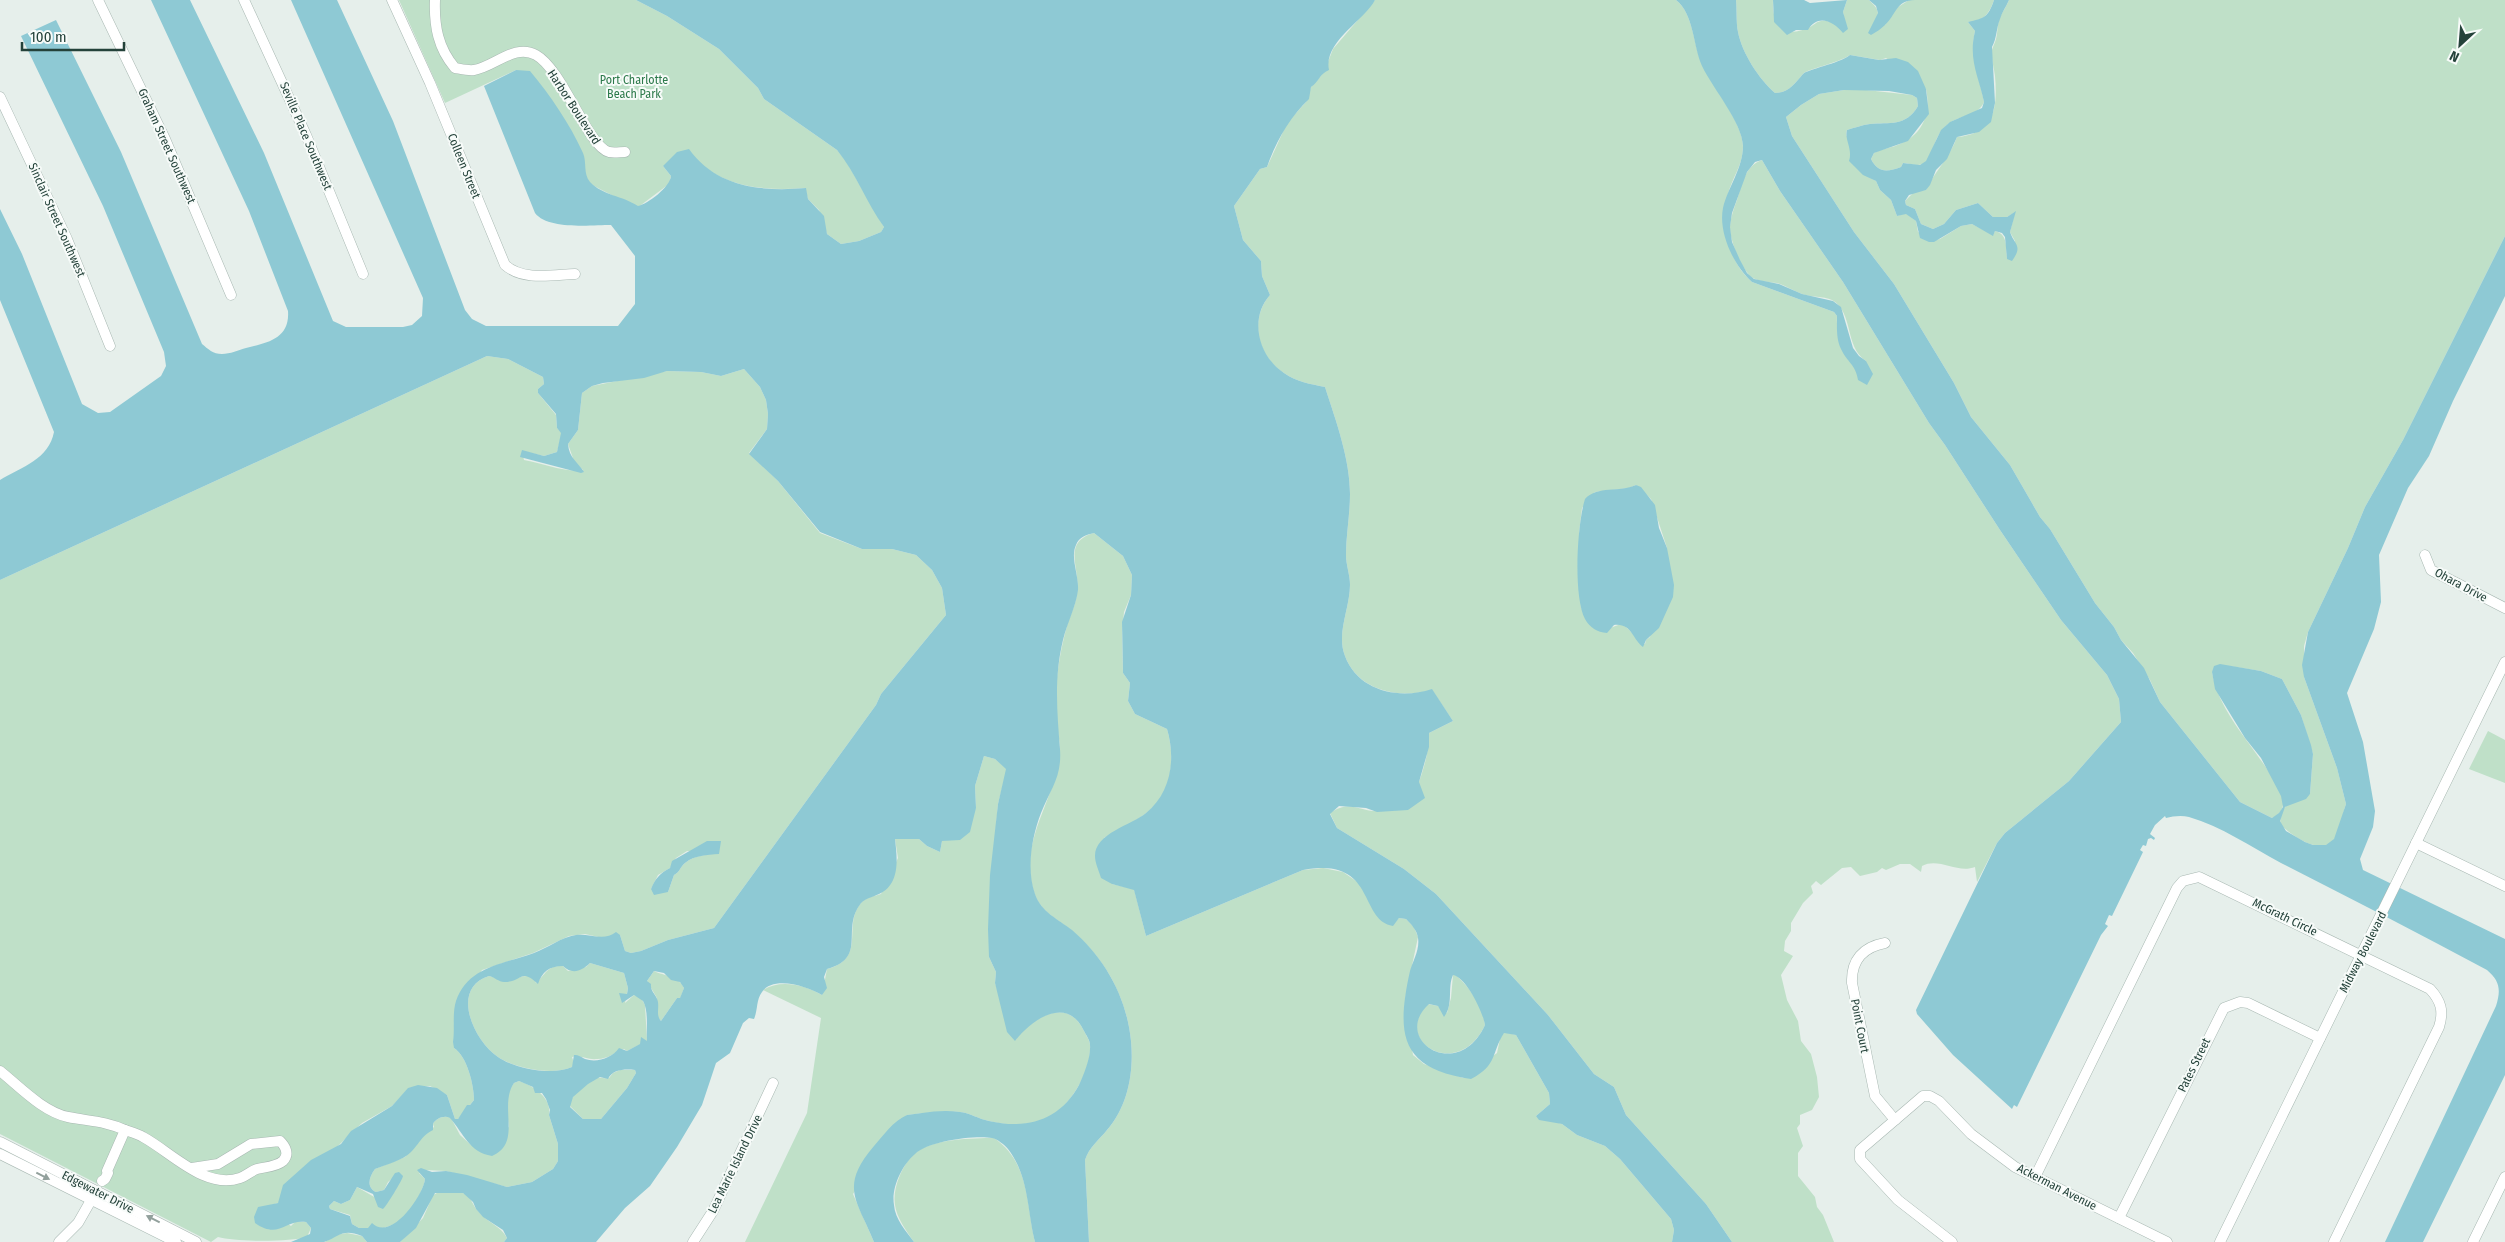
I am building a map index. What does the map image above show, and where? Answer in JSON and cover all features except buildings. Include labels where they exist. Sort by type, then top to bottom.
[{"type":"street","name":"Graham Street Southwest","points":[[98,0],[165,139],[231,295]]},
{"type":"street","name":"Seville Place Southwest","points":[[244,0],[303,127],[363,274]]},
{"type":"street","name":"Colleen Street","points":[[392,0],[430,83],[504,265],[519,274],[575,274]]},
{"type":"street","name":"Harbor Boulevard","points":[[435,0],[435,20],[441,47],[444,55],[455,68],[474,70],[514,53],[527,52],[536,55],[560,82],[598,146],[609,152],[625,152]]},
{"type":"street","name":"Sinclair Street Southwest","points":[[0,96],[63,232],[110,346]]},
{"type":"street","name":"Ohara Drive","points":[[2425,554],[2431,570],[2505,608]]},
{"type":"street","name":"Midway Boulevard","points":[[2220,1242],[2505,662]]},
{"type":"street","points":[[2416,843],[2505,886]]},
{"type":"street","name":"McGrath Circle","points":[[2035,1177],[2178,888],[2183,881],[2191,878],[2208,879],[2430,988],[2440,1001],[2442,1017],[2439,1027],[2334,1242]]},
{"type":"street","name":"Point Court","points":[[1885,944],[1872,945],[1858,957],[1852,974],[1852,983],[1874,1096],[1895,1120]]},
{"type":"street","name":"Pates Street","points":[[2119,1218],[2224,1008],[2240,1002],[2248,1003],[2320,1038]]},
{"type":"street","points":[[0,1071],[58,1114],[109,1122],[143,1136],[192,1168],[209,1177],[230,1180],[240,1178],[255,1170],[273,1166],[283,1160],[286,1153],[285,1146],[280,1140],[251,1144],[219,1163],[192,1168]]},
{"type":"street","name":"Lea Marie Island Drive","points":[[693,1242],[713,1211],[773,1083]]},
{"type":"street","name":"Ackerman Avenue","points":[[1952,1242],[1912,1212],[1872,1174],[1860,1159],[1860,1150],[1923,1096],[1930,1096],[1939,1101],[1956,1120],[1993,1151],[2035,1177],[2167,1242]]},
{"type":"street","points":[[59,1242],[78,1223],[93,1195],[102,1181],[106,1179],[107,1171],[125,1130]]},
{"type":"street","name":"Edgewater Drive","points":[[0,1142],[176,1242]]},
{"type":"street","name":"Edgewater Drive","points":[[0,1154],[196,1242]]},
{"type":"street","points":[[219,1163],[230,1180]]},
{"type":"street","points":[[2473,1242],[2505,1177]]},
{"type":"green space","name":"Port Charlotte Beach Park","points":[[399,0],[636,0],[667,16],[719,49],[758,88],[764,99],[837,150],[846,161],[884,227],[881,232],[859,241],[841,244],[827,234],[819,210],[808,199],[805,188],[775,189],[746,186],[719,176],[707,169],[696,159],[663,166],[671,176],[669,184],[637,208],[585,180],[516,70],[445,103]]},
{"type":"green space","points":[[1375,0],[1676,0],[1682,6],[1690,22],[1703,66],[1733,117],[1742,138],[1743,154],[1727,200],[1730,245],[1739,267],[1752,282],[1834,312],[1837,316],[1841,345],[1847,357],[1856,369],[1866,361],[1859,355],[1851,339],[1847,321],[1839,305],[1832,300],[1809,296],[1777,283],[1755,279],[1750,276],[1741,263],[1730,232],[1731,219],[1745,176],[1756,163],[1762,160],[1780,191],[1843,282],[1929,423],[2061,620],[2107,675],[2119,699],[2121,722],[2069,781],[2005,833],[1997,843],[1977,882],[1975,867],[1962,869],[1935,863],[1922,866],[1921,872],[1910,864],[1900,864],[1886,870],[1882,868],[1877,872],[1860,876],[1851,867],[1842,868],[1821,885],[1816,881],[1811,886],[1813,893],[1803,903],[1791,923],[1791,931],[1785,941],[1784,951],[1793,956],[1781,975],[1787,1000],[1798,1021],[1801,1041],[1811,1054],[1817,1077],[1819,1097],[1812,1110],[1800,1115],[1800,1124],[1797,1128],[1803,1146],[1798,1153],[1798,1176],[1815,1197],[1817,1207],[1823,1215],[1834,1242],[1732,1242],[1706,1204],[1626,1115],[1614,1087],[1594,1074],[1548,1015],[1436,894],[1404,869],[1337,828],[1330,813],[1349,806],[1372,811],[1408,810],[1425,763],[1429,733],[1453,721],[1432,690],[1406,693],[1381,690],[1359,677],[1351,668],[1345,656],[1342,639],[1350,585],[1346,555],[1350,494],[1345,454],[1325,387],[1289,376],[1275,366],[1267,357],[1262,347],[1258,326],[1263,305],[1270,295],[1262,276],[1261,261],[1243,240],[1234,206],[1260,169],[1267,167],[1287,123],[1306,102],[1311,87],[1324,72],[1333,49]],"holes":[[[1636,485],[1651,499],[1667,548],[1650,637],[1646,640],[1645,644],[1621,624],[1610,628],[1581,608],[1579,533],[1582,508],[1595,492],[1629,488]]]},
{"type":"green space","points":[[1736,0],[1773,0],[1773,9],[1777,23],[1786,31],[1793,32],[1801,31],[1823,21],[1836,24],[1839,28],[1845,22],[1843,12],[1847,0],[1869,0],[1877,10],[1877,18],[1885,25],[1895,9],[1909,0],[1994,0],[1985,16],[1968,22],[1975,31],[1974,59],[1984,102],[1974,113],[1945,126],[1938,136],[1929,158],[1923,164],[1903,163],[1901,167],[1896,169],[1880,169],[1871,159],[1874,153],[1908,140],[1920,128],[1926,114],[1926,89],[1886,58],[1880,60],[1850,55],[1806,72],[1788,89],[1775,93],[1757,73],[1743,48],[1737,28]]},
{"type":"green space","points":[[2009,0],[2505,0],[2505,236],[2403,440],[2365,507],[2348,548],[2308,632],[2304,646],[2304,677],[2337,768],[2346,804],[2338,833],[2333,841],[2327,845],[2313,845],[2299,839],[2281,825],[2280,818],[2284,808],[2310,794],[2313,754],[2301,715],[2282,679],[2261,671],[2229,666],[2212,672],[2215,686],[2227,712],[2269,772],[2281,793],[2283,800],[2282,808],[2272,818],[2240,802],[2160,702],[2150,680],[2133,653],[2121,640],[2114,627],[2095,603],[2050,529],[2040,517],[2010,465],[1971,417],[1954,383],[1894,284],[1854,232],[1792,136],[1786,117],[1819,94],[1844,90],[1866,90],[1912,95],[1917,98],[1918,106],[1913,113],[1903,120],[1890,123],[1867,124],[1847,130],[1846,136],[1857,165],[1864,173],[1876,181],[1880,190],[1891,200],[1897,216],[1906,213],[1916,221],[1918,232],[1935,240],[1961,226],[1972,224],[1993,235],[1995,231],[2002,235],[2006,242],[2007,259],[2015,241],[2010,232],[2015,212],[2007,217],[1993,217],[1978,203],[1956,210],[1944,224],[1933,229],[1921,224],[1915,209],[1906,205],[1905,201],[1915,191],[1926,190],[1957,137],[1979,131],[1991,117],[1996,99],[1992,50],[1997,36],[1999,20]]},
{"type":"green space","points":[[487,356],[508,359],[543,377],[544,384],[538,389],[538,393],[556,415],[557,428],[562,433],[557,452],[544,456],[522,451],[524,460],[576,471],[583,470],[574,461],[568,444],[578,430],[582,393],[592,386],[667,371],[701,372],[721,376],[744,369],[760,387],[766,400],[768,414],[767,429],[749,453],[778,481],[820,533],[862,549],[892,549],[916,555],[932,570],[942,588],[946,615],[881,694],[876,705],[714,928],[668,940],[631,953],[625,951],[620,935],[603,938],[585,934],[569,936],[533,953],[482,970],[455,1015],[454,1048],[463,1057],[469,1071],[474,1100],[458,1119],[455,1119],[447,1095],[430,1086],[409,1088],[392,1106],[362,1123],[278,1203],[264,1207],[291,1226],[295,1222],[306,1222],[311,1228],[307,1237],[263,1241],[218,1237],[211,1242],[0,1134],[0,580]],"holes":[[[687,851],[718,853],[697,857],[685,863],[674,875],[668,892],[651,889],[658,875],[670,868],[676,858]]]},
{"type":"green space","points":[[1094,533],[1123,556],[1132,575],[1131,595],[1124,612],[1122,632],[1123,673],[1130,683],[1128,701],[1135,714],[1167,729],[1170,740],[1170,776],[1161,797],[1145,814],[1104,838],[1112,884],[1134,889],[1146,936],[1303,870],[1323,868],[1343,872],[1359,883],[1367,897],[1396,921],[1399,918],[1406,919],[1414,927],[1418,937],[1405,999],[1413,1055],[1424,1064],[1463,1078],[1497,1053],[1500,1039],[1504,1032],[1516,1035],[1549,1093],[1550,1104],[1536,1116],[1562,1124],[1577,1135],[1605,1146],[1620,1159],[1671,1219],[1674,1230],[1672,1242],[1089,1242],[1085,1160],[1092,1147],[1114,1121],[1125,1099],[1132,1053],[1129,1025],[1119,994],[1104,966],[1084,942],[1046,911],[1038,901],[1030,875],[1030,857],[1034,838],[1058,767],[1060,749],[1056,711],[1056,688],[1063,642],[1074,608],[1078,584],[1075,550],[1078,543],[1084,537]]},
{"type":"green space","points":[[2488,731],[2505,740],[2505,783],[2469,769]]},
{"type":"green space","points":[[984,756],[995,759],[1007,769],[998,804],[995,838],[989,957],[996,972],[995,983],[1015,1040],[1031,1024],[1050,1014],[1059,1012],[1068,1014],[1077,1020],[1090,1045],[1090,1055],[1083,1077],[1062,1107],[1045,1119],[1032,1123],[1003,1124],[960,1112],[907,1115],[853,1194],[874,1242],[745,1242],[807,1113],[821,1018],[763,990],[785,984],[808,988],[822,995],[827,969],[840,964],[847,957],[851,948],[854,919],[857,910],[863,901],[881,894],[898,858],[895,839],[919,839],[927,846],[940,852],[942,841],[951,839],[976,808],[975,786]]},
{"type":"green space","points":[[590,963],[624,973],[628,988],[625,1003],[634,995],[641,998],[645,1005],[647,1041],[627,1051],[624,1049],[601,1059],[572,1057],[574,1063],[572,1067],[564,1070],[545,1071],[524,1068],[498,1057],[481,1039],[469,1015],[468,1002],[470,991],[477,982],[489,976],[508,980],[526,976],[534,978],[536,983],[553,967],[563,966],[568,971],[586,967]]},
{"type":"green space","points":[[654,971],[679,981],[684,988],[680,999],[677,998],[661,1021],[657,1016],[657,998],[647,981]]},
{"type":"green space","points":[[1453,975],[1456,975],[1461,980],[1475,998],[1482,1011],[1485,1025],[1473,1042],[1459,1051],[1445,1053],[1432,1050],[1422,1042],[1417,1031],[1418,1018],[1428,1004],[1438,1006],[1447,1013],[1451,998]]},
{"type":"green space","points":[[620,1070],[635,1070],[636,1073],[627,1088],[601,1119],[583,1119],[570,1106],[576,1093],[584,1086],[597,1078],[609,1078],[613,1073]]},
{"type":"green space","points":[[519,1081],[536,1089],[548,1103],[549,1115],[558,1144],[558,1161],[553,1169],[532,1182],[507,1187],[446,1171],[426,1170],[419,1173],[425,1179],[414,1208],[404,1219],[381,1229],[359,1228],[352,1224],[350,1215],[330,1209],[329,1206],[334,1201],[341,1204],[350,1200],[357,1187],[376,1198],[390,1198],[396,1189],[394,1177],[388,1182],[384,1190],[376,1192],[370,1185],[370,1178],[373,1172],[375,1169],[405,1157],[421,1137],[434,1127],[434,1122],[438,1119],[443,1117],[451,1118],[460,1135],[471,1145],[509,1127],[507,1099],[514,1083]]},
{"type":"green space","points":[[994,1138],[1006,1148],[1020,1172],[1028,1199],[1035,1242],[914,1242],[899,1218],[895,1203],[896,1185],[908,1160],[922,1148],[942,1142]]},
{"type":"green space","points":[[439,1192],[457,1192],[466,1195],[481,1215],[501,1230],[507,1238],[504,1242],[400,1242],[423,1218],[433,1195]]},
{"type":"green space","points":[[347,1233],[362,1236],[367,1242],[325,1242],[335,1235]]},
{"type":"water","points":[[151,0],[190,0],[264,153],[333,321],[346,327],[403,327],[412,325],[422,316],[423,298],[291,0],[337,0],[393,121],[465,310],[472,319],[486,326],[618,326],[635,304],[635,256],[611,225],[582,226],[559,224],[541,218],[535,213],[484,86],[516,70],[530,71],[545,90],[578,142],[584,157],[588,179],[600,190],[607,193],[638,206],[642,205],[663,190],[670,180],[671,176],[663,166],[677,152],[689,149],[712,172],[741,184],[773,189],[806,188],[808,199],[824,216],[827,234],[841,244],[859,241],[881,232],[884,227],[850,168],[837,150],[764,99],[758,88],[719,49],[667,16],[636,0],[1375,0],[1370,8],[1338,41],[1332,50],[1329,70],[1311,87],[1309,99],[1284,130],[1267,167],[1260,169],[1234,206],[1243,240],[1261,261],[1262,276],[1270,295],[1260,314],[1258,325],[1263,347],[1275,366],[1284,373],[1294,379],[1325,387],[1345,454],[1350,494],[1346,555],[1350,585],[1342,639],[1345,656],[1351,668],[1359,677],[1381,690],[1393,693],[1406,693],[1432,689],[1453,721],[1429,733],[1429,747],[1419,782],[1425,798],[1408,810],[1377,812],[1366,808],[1339,806],[1330,814],[1337,828],[1404,869],[1436,894],[1548,1015],[1594,1074],[1614,1087],[1626,1115],[1706,1204],[1732,1242],[1672,1242],[1674,1230],[1671,1219],[1620,1159],[1605,1146],[1577,1135],[1562,1124],[1539,1120],[1536,1116],[1550,1104],[1549,1093],[1516,1035],[1504,1033],[1490,1064],[1480,1074],[1471,1079],[1447,1074],[1430,1067],[1417,1057],[1409,1045],[1404,1030],[1406,993],[1410,971],[1418,946],[1416,932],[1406,919],[1399,918],[1393,926],[1382,921],[1375,913],[1363,890],[1355,880],[1343,872],[1327,868],[1303,870],[1146,936],[1134,890],[1112,884],[1101,878],[1095,856],[1101,841],[1107,835],[1146,813],[1161,796],[1166,786],[1171,763],[1170,740],[1167,729],[1135,714],[1128,701],[1130,683],[1123,673],[1122,622],[1131,595],[1132,575],[1123,556],[1094,533],[1081,538],[1074,550],[1078,590],[1063,640],[1057,681],[1060,749],[1058,775],[1038,822],[1031,853],[1032,884],[1041,906],[1072,930],[1095,953],[1119,994],[1129,1025],[1132,1053],[1125,1099],[1114,1121],[1092,1147],[1085,1160],[1089,1242],[1035,1242],[1020,1170],[1007,1147],[992,1138],[964,1138],[941,1142],[921,1149],[906,1164],[898,1177],[894,1191],[894,1205],[899,1220],[914,1242],[874,1242],[854,1194],[854,1183],[863,1160],[889,1129],[902,1118],[909,1115],[955,1111],[1003,1123],[1029,1123],[1041,1120],[1062,1107],[1071,1097],[1079,1085],[1087,1065],[1090,1050],[1089,1041],[1077,1020],[1068,1014],[1050,1014],[1040,1019],[1015,1041],[1007,1032],[995,983],[996,972],[989,957],[988,929],[990,875],[998,804],[1006,769],[995,759],[984,756],[975,786],[976,808],[970,832],[960,840],[942,841],[940,852],[927,846],[919,839],[895,839],[897,862],[891,884],[886,890],[865,900],[859,906],[854,915],[852,925],[850,951],[839,964],[827,969],[824,977],[827,988],[822,995],[800,986],[783,983],[767,987],[762,992],[754,1019],[749,1018],[743,1023],[730,1053],[716,1063],[702,1105],[677,1147],[650,1186],[625,1208],[596,1242],[504,1242],[507,1238],[503,1230],[483,1217],[473,1202],[463,1193],[435,1193],[416,1228],[400,1242],[367,1242],[362,1236],[346,1233],[324,1242],[291,1242],[310,1234],[311,1228],[306,1222],[293,1223],[282,1228],[270,1230],[255,1223],[254,1217],[258,1207],[278,1203],[283,1185],[311,1160],[341,1144],[351,1131],[392,1106],[408,1088],[418,1085],[437,1088],[447,1095],[455,1119],[458,1119],[467,1105],[470,1105],[474,1100],[469,1071],[463,1057],[454,1048],[455,1006],[462,989],[478,973],[534,953],[565,938],[576,935],[601,937],[616,932],[620,935],[625,951],[631,953],[668,940],[714,928],[876,705],[881,694],[946,615],[942,588],[932,570],[916,555],[892,549],[862,549],[820,532],[778,481],[749,454],[767,429],[768,414],[766,400],[760,387],[744,369],[721,376],[701,372],[667,371],[644,378],[592,386],[582,393],[578,430],[568,444],[572,456],[584,472],[581,473],[520,457],[522,450],[544,456],[557,452],[561,433],[557,428],[556,414],[538,393],[538,389],[544,384],[543,377],[508,359],[487,356],[0,580],[0,480],[41,456],[47,449],[54,432],[0,300],[0,209],[22,254],[82,404],[98,413],[110,412],[161,376],[166,366],[164,352],[103,206],[21,36],[56,20],[121,152],[202,344],[216,353],[228,353],[262,344],[276,338],[285,328],[288,320],[288,311],[249,211]],"holes":[[[590,963],[624,973],[628,988],[627,994],[619,993],[622,1003],[634,995],[643,1001],[647,1015],[647,1041],[641,1037],[640,1044],[627,1051],[619,1048],[608,1057],[599,1060],[590,1060],[574,1055],[572,1067],[564,1070],[545,1071],[524,1068],[505,1061],[489,1049],[481,1039],[469,1015],[468,1002],[470,991],[477,982],[489,976],[504,982],[524,976],[538,984],[544,973],[554,967],[563,966],[566,969],[577,971]],[[654,971],[664,973],[671,980],[680,982],[684,988],[680,998],[677,998],[661,1021],[658,1014],[657,1000],[651,984],[647,981]],[[1453,975],[1458,977],[1468,988],[1481,1012],[1485,1025],[1473,1042],[1459,1052],[1445,1054],[1432,1050],[1422,1042],[1418,1030],[1419,1017],[1429,1004],[1438,1006],[1444,1017],[1449,1007]],[[635,1070],[636,1073],[627,1088],[601,1119],[583,1119],[570,1107],[573,1097],[588,1084],[600,1077],[608,1079],[616,1071]],[[519,1081],[533,1087],[535,1093],[542,1093],[546,1099],[558,1144],[558,1161],[553,1169],[532,1182],[507,1187],[467,1175],[446,1171],[432,1172],[421,1168],[417,1170],[425,1179],[419,1196],[405,1214],[388,1227],[380,1227],[372,1223],[368,1228],[359,1228],[352,1224],[350,1216],[330,1209],[329,1206],[334,1201],[341,1204],[350,1200],[357,1187],[373,1194],[378,1207],[383,1209],[403,1176],[399,1172],[395,1173],[384,1190],[376,1192],[370,1185],[370,1178],[373,1172],[375,1169],[408,1155],[423,1137],[433,1130],[433,1124],[436,1120],[441,1118],[450,1118],[472,1146],[478,1151],[492,1156],[501,1150],[506,1142],[510,1092],[514,1083]]]},
{"type":"water","points":[[1676,0],[1736,0],[1737,28],[1743,48],[1757,73],[1775,93],[1788,89],[1806,72],[1850,55],[1879,60],[1896,58],[1908,62],[1918,71],[1926,89],[1929,114],[1908,141],[1874,153],[1871,159],[1877,167],[1883,170],[1891,170],[1901,167],[1903,163],[1920,165],[1926,161],[1941,130],[1950,122],[1982,108],[1984,102],[1973,60],[1975,31],[1968,22],[1985,16],[1994,0],[2009,0],[2001,16],[1992,47],[1995,103],[1991,122],[1979,132],[1957,137],[1947,159],[1936,170],[1926,190],[1909,195],[1905,201],[1906,205],[1915,209],[1921,224],[1933,229],[1944,224],[1956,210],[1978,203],[1993,217],[2007,217],[2016,211],[2010,232],[2018,248],[2012,261],[2007,259],[2005,237],[2002,233],[1995,231],[1993,236],[1972,224],[1961,226],[1934,242],[1920,238],[1916,221],[1906,214],[1897,216],[1891,200],[1880,190],[1876,181],[1863,175],[1849,161],[1850,152],[1847,130],[1867,124],[1890,123],[1903,120],[1913,113],[1918,106],[1917,98],[1912,95],[1889,91],[1844,90],[1819,94],[1786,117],[1792,136],[1854,232],[1894,284],[1954,383],[1971,417],[2010,465],[2040,517],[2050,529],[2095,603],[2114,627],[2121,640],[2144,668],[2160,702],[2240,802],[2272,818],[2283,807],[2281,796],[2261,758],[2245,738],[2215,689],[2212,672],[2214,666],[2220,664],[2261,671],[2282,679],[2301,715],[2313,754],[2310,794],[2306,799],[2285,807],[2280,821],[2286,831],[2313,845],[2326,845],[2334,839],[2346,804],[2337,768],[2304,677],[2302,665],[2308,632],[2348,548],[2365,507],[2403,440],[2505,236],[2505,296],[2453,401],[2429,456],[2408,488],[2379,555],[2381,602],[2374,629],[2347,693],[2363,742],[2375,811],[2373,827],[2360,859],[2363,870],[2505,939],[2505,1075],[2423,1242],[2385,1242],[2496,1006],[2499,990],[2495,978],[2487,970],[2213,826],[2189,817],[2180,816],[2166,818],[2165,816],[2155,825],[2150,834],[2155,838],[2154,840],[2148,839],[2146,846],[2143,845],[2140,850],[2143,852],[2112,916],[2109,915],[2105,924],[2108,926],[2101,935],[2017,1107],[2014,1105],[2012,1109],[1953,1055],[1917,1014],[1916,1010],[1997,843],[2005,833],[2069,781],[2121,722],[2119,699],[2107,675],[2061,620],[1929,423],[1843,282],[1780,191],[1762,160],[1755,162],[1747,172],[1732,213],[1730,227],[1732,242],[1740,260],[1747,273],[1754,279],[1779,284],[1802,294],[1833,301],[1841,307],[1853,348],[1866,361],[1873,374],[1867,385],[1858,380],[1853,367],[1839,345],[1837,316],[1834,312],[1752,282],[1739,267],[1725,238],[1722,218],[1725,200],[1741,162],[1743,146],[1741,137],[1732,116],[1702,66],[1690,22],[1682,6]]},
{"type":"water","points":[[1773,0],[1804,0],[1810,3],[1847,0],[1843,12],[1848,29],[1843,33],[1831,23],[1821,21],[1816,22],[1808,30],[1796,30],[1787,35],[1774,22]]},
{"type":"water","points":[[1869,0],[1915,0],[1904,2],[1900,5],[1889,21],[1871,35],[1868,33],[1878,13],[1876,6]]},
{"type":"water","points":[[1636,485],[1641,487],[1655,505],[1659,528],[1667,548],[1674,585],[1673,597],[1659,628],[1646,640],[1643,647],[1625,626],[1614,625],[1607,633],[1597,631],[1589,625],[1581,608],[1578,578],[1578,542],[1585,499],[1596,492],[1623,489]]},
{"type":"water","points":[[707,841],[721,841],[719,854],[701,856],[689,860],[674,875],[668,892],[654,895],[651,889],[654,882],[670,868],[672,861]]}]
